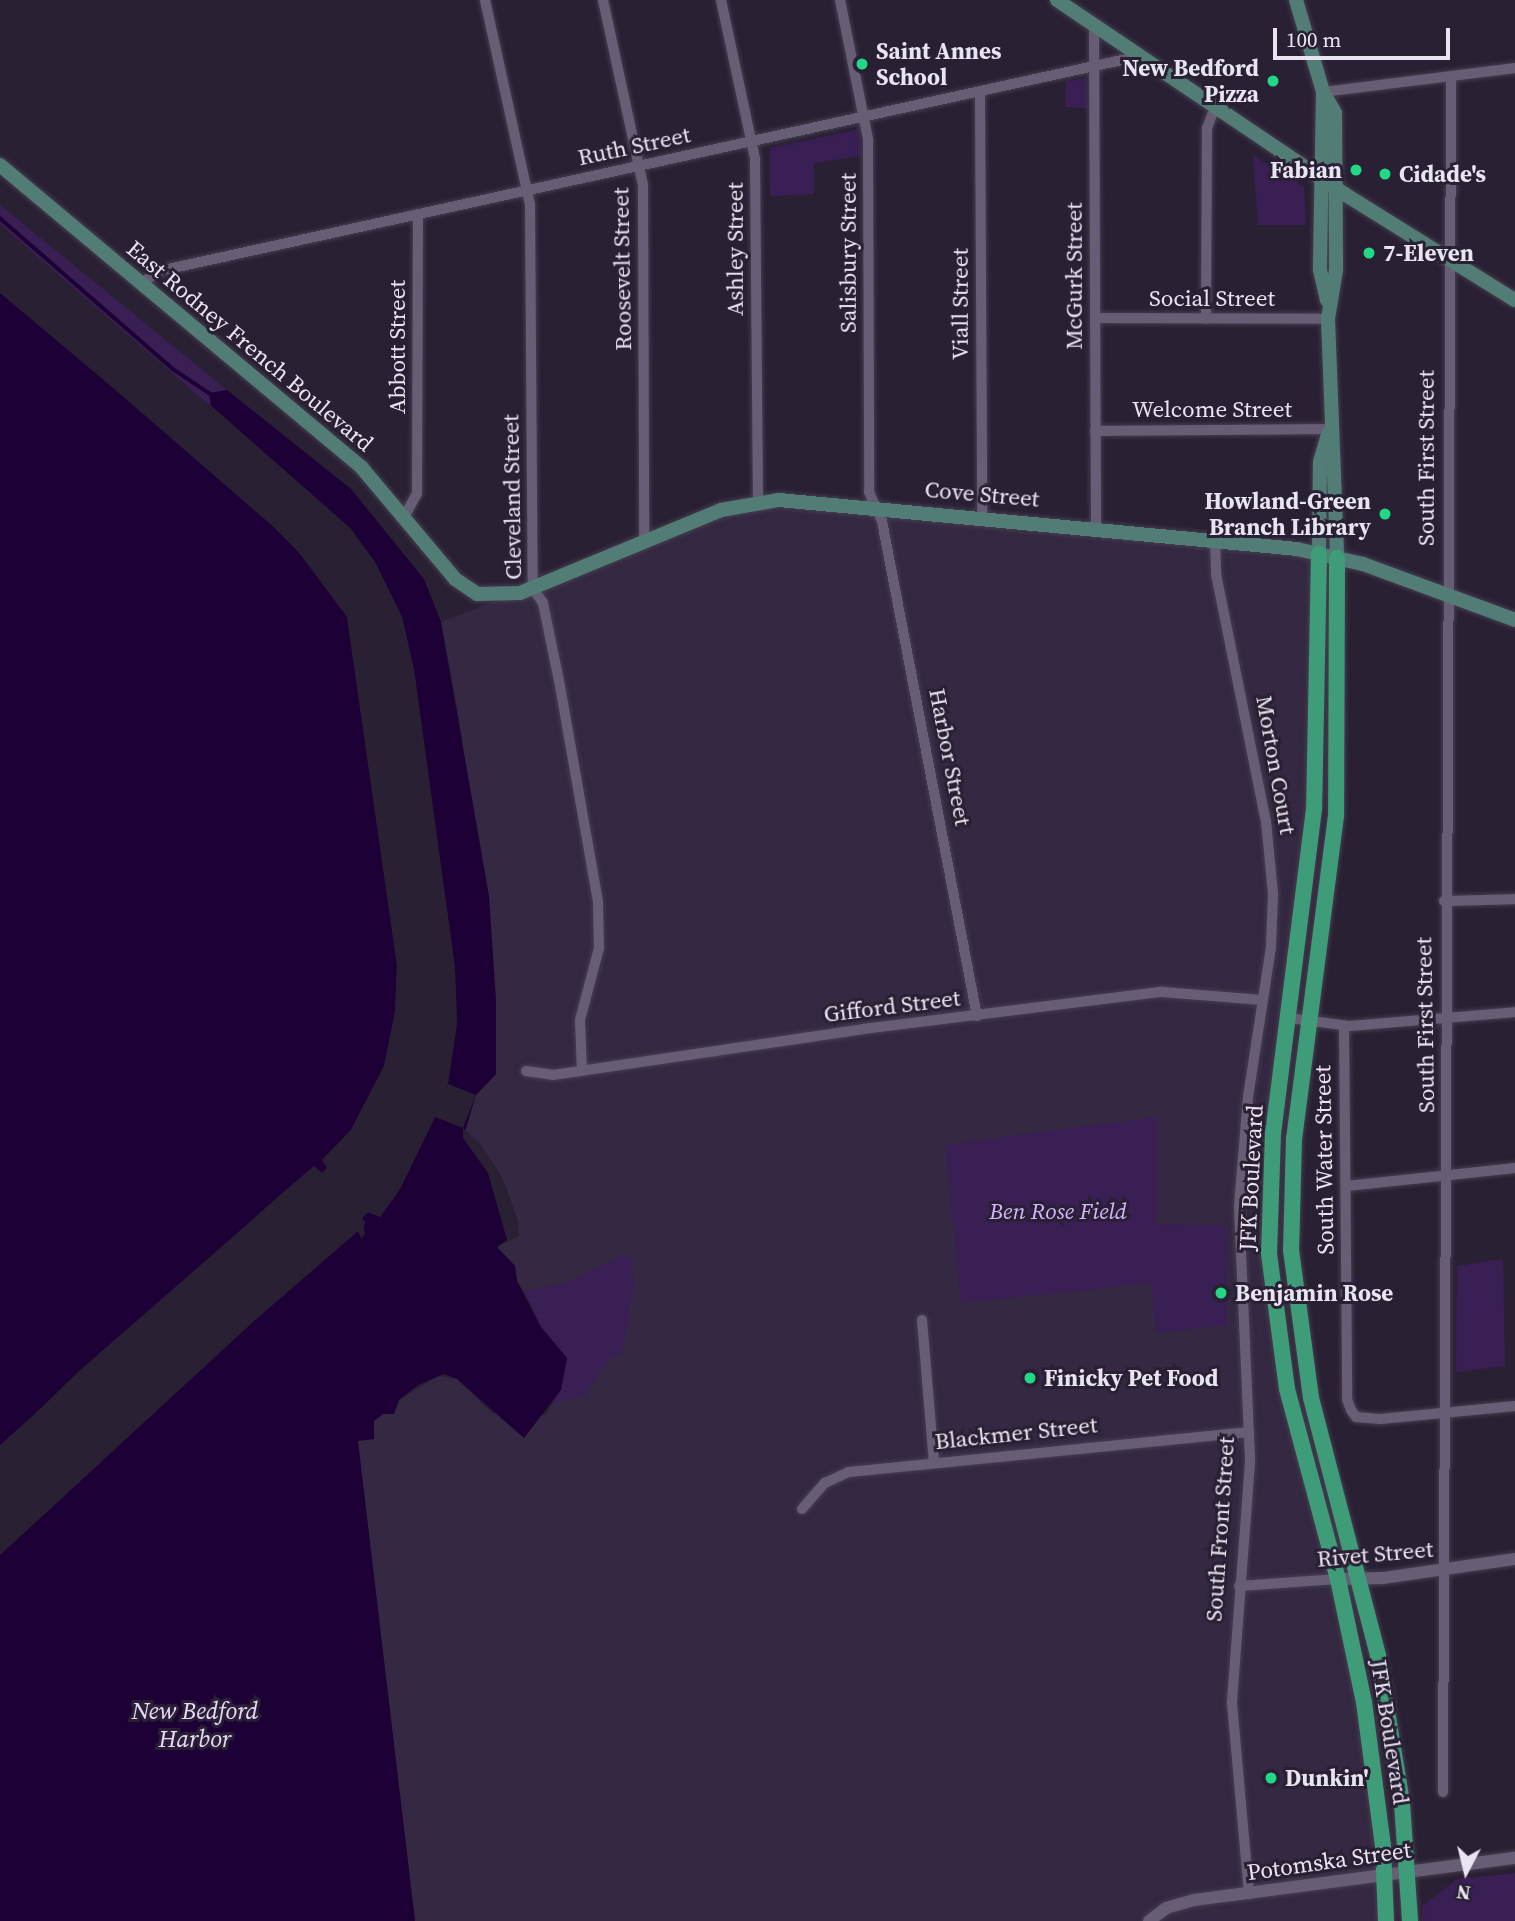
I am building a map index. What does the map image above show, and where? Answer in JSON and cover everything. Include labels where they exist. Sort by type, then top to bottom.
[{"type":"main road","points":[[1057,0],[1336,187],[1515,300]]},
{"type":"main road","points":[[1296,0],[1323,92],[1335,113],[1336,270],[1328,313]]},
{"type":"main road","points":[[1323,92],[1320,270],[1328,313],[1330,429],[1336,463],[1337,558]]},
{"type":"main road","name":"East Rodney French Boulevard","points":[[0,165],[362,468],[456,579]]},
{"type":"main road","points":[[1319,554],[1320,463],[1330,429]]},
{"type":"main road","name":"Cove Street","points":[[456,579],[472,592],[492,596],[533,589],[644,542],[758,501],[875,507],[1096,527],[1215,539],[1319,554],[1446,594],[1515,620]]},
{"type":"main road","name":"JFK Boulevard","points":[[1319,554],[1314,809],[1269,1173],[1271,1279],[1291,1408],[1338,1579],[1372,1747],[1386,1921]]},
{"type":"main road","name":"JFK Boulevard","points":[[1337,558],[1338,777],[1311,1021],[1292,1161],[1293,1277],[1311,1398],[1360,1579],[1396,1760],[1408,1872],[1410,1921]]},
{"type":"street","name":"Cleveland Street","points":[[485,0],[528,191],[533,589],[543,603],[598,902],[599,948],[580,1020],[582,1071]]},
{"type":"street","name":"Roosevelt Street","points":[[603,0],[643,192],[644,542]]},
{"type":"street","name":"Ashley Street","points":[[721,0],[752,142],[758,501]]},
{"type":"street","name":"Salisbury Street","points":[[840,0],[869,148],[869,492],[875,507]]},
{"type":"street","name":"McGurk Street","points":[[1094,25],[1096,527]]},
{"type":"street","name":"Ruth Street","points":[[140,284],[159,271],[1140,56]]},
{"type":"street","points":[[1323,92],[1515,68]]},
{"type":"street","name":"South First Street","points":[[1443,1792],[1446,1569],[1444,1412],[1449,1176],[1444,901],[1451,76]]},
{"type":"street","name":"Viall Street","points":[[980,91],[982,517]]},
{"type":"street","points":[[1206,319],[1207,128],[1215,107]]},
{"type":"street","name":"Abbott Street","points":[[404,517],[417,494],[418,214]]},
{"type":"street","name":"Social Street","points":[[1095,318],[1206,319],[1328,313]]},
{"type":"street","name":"Welcome Street","points":[[1095,431],[1330,429]]},
{"type":"street","name":"Harbor Street","points":[[875,507],[882,521],[977,1016]]},
{"type":"street","name":"Morton Court","points":[[1215,539],[1216,574],[1269,845],[1272,921],[1263,1000]]},
{"type":"street","points":[[1444,901],[1515,899]]},
{"type":"street","name":"Gifford Street","points":[[526,1071],[553,1075],[1161,992],[1263,1000]]},
{"type":"street","name":"South Front Street","points":[[1249,1894],[1232,1715],[1239,1586],[1249,1487],[1239,1207],[1248,1097],[1263,1000]]},
{"type":"street","points":[[1289,1018],[1344,1026],[1515,1012]]},
{"type":"street","name":"South Water Street","points":[[1344,1026],[1347,1399],[1356,1418],[1444,1412]]},
{"type":"street","points":[[1347,1186],[1515,1168]]},
{"type":"street","points":[[922,1320],[934,1462]]},
{"type":"street","points":[[1444,1412],[1515,1406]]},
{"type":"street","name":"Blackmer Street","points":[[802,1509],[825,1483],[849,1472],[1249,1432]]},
{"type":"street","name":"Rivet Street","points":[[1239,1586],[1360,1579],[1515,1559]]},
{"type":"street","name":"Potomska Street","points":[[1151,1919],[1183,1902],[1515,1858]]},
{"type":"shaded area","points":[[748,502],[1319,554],[1318,725],[1273,1133],[1276,1325],[1356,1659],[1386,1921],[415,1921],[357,1440],[374,1439],[374,1421],[383,1414],[394,1414],[399,1400],[438,1376],[457,1379],[492,1413],[545,1415],[561,1390],[562,1378],[559,1346],[517,1281],[515,1266],[497,1247],[463,1128],[476,1095],[496,1074],[496,1000],[459,717],[441,622]]},
{"type":"green space","points":[[1086,78],[1087,108],[1065,107],[1066,81]]},
{"type":"green space","points":[[860,129],[861,156],[814,163],[814,194],[770,196],[770,148]]},
{"type":"green space","points":[[1253,155],[1304,187],[1306,225],[1258,225]]},
{"type":"green space","points":[[0,205],[310,457],[257,444],[216,411],[0,224]]},
{"type":"green space","name":"Ben Rose Field","points":[[1156,1117],[1156,1224],[1225,1225],[1227,1325],[1156,1333],[1151,1283],[961,1303],[945,1145]]},
{"type":"green space","points":[[623,1255],[631,1257],[634,1285],[622,1353],[610,1358],[585,1396],[552,1403],[561,1390],[567,1358],[541,1327],[524,1291],[565,1283]]},
{"type":"green space","points":[[1503,1259],[1505,1366],[1456,1372],[1457,1266]]},
{"type":"green space","points":[[1515,1873],[1515,1921],[1422,1921],[1422,1906],[1457,1879]]},
{"type":"water","points":[[0,293],[249,502],[316,570],[347,617],[397,965],[395,1012],[384,1066],[351,1130],[322,1160],[327,1168],[322,1173],[314,1166],[0,1445]]},
{"type":"water","name":"New Bedford Harbor","points":[[227,390],[351,489],[424,579],[441,622],[489,896],[496,1000],[496,1074],[476,1095],[463,1138],[478,1147],[515,1235],[497,1247],[515,1266],[517,1281],[541,1327],[567,1358],[561,1390],[524,1438],[457,1379],[444,1374],[418,1385],[399,1400],[394,1414],[383,1414],[374,1421],[374,1439],[358,1441],[415,1921],[0,1921],[0,1555],[255,1320],[358,1231],[361,1238],[365,1234],[362,1218],[368,1212],[380,1217],[400,1189],[448,1084],[457,1023],[455,968],[414,670],[402,617],[375,562],[350,528],[211,406],[209,393]]},
{"type":"pier","points":[[0,290],[251,500],[319,568],[351,615],[400,965],[398,1013],[387,1067],[354,1132],[326,1160],[330,1170],[322,1177],[314,1171],[282,1197],[0,1448],[78,1372],[314,1166],[322,1173],[327,1168],[322,1160],[351,1130],[384,1066],[395,1012],[397,965],[347,617],[291,542]]},
{"type":"pier","points":[[207,402],[350,528],[375,562],[402,617],[414,670],[455,968],[457,1023],[448,1084],[476,1095],[463,1128],[435,1117],[400,1189],[380,1217],[368,1212],[362,1218],[365,1222],[362,1239],[358,1231],[255,1320],[0,1555],[50,1502],[134,1431],[253,1318],[356,1228],[362,1231],[359,1216],[367,1209],[378,1213],[398,1187],[448,1085],[444,1085],[445,1069],[455,1007],[452,969],[410,671],[398,618],[372,564],[347,531],[214,414]]},
{"type":"pier","points":[[463,1128],[481,1145],[502,1177],[518,1220],[519,1236],[497,1247],[507,1240],[488,1173],[463,1138]]},
{"type":"waterway","points":[[0,218],[173,369],[209,393]]},
{"type":"place","name":"Saint Annes School","points":[[862,64]]},
{"type":"place","name":"New Bedford Pizza","points":[[1273,81]]},
{"type":"place","name":"Fabian","points":[[1356,170]]},
{"type":"place","name":"Cidade's","points":[[1385,174]]},
{"type":"place","name":"7-Eleven","points":[[1369,253]]},
{"type":"place","name":"Howland-Green Branch Library","points":[[1385,514]]},
{"type":"place","name":"Benjamin Rose","points":[[1221,1293]]},
{"type":"place","name":"Finicky Pet Food","points":[[1030,1378]]},
{"type":"place","name":"Dunkin'","points":[[1271,1778]]}]
